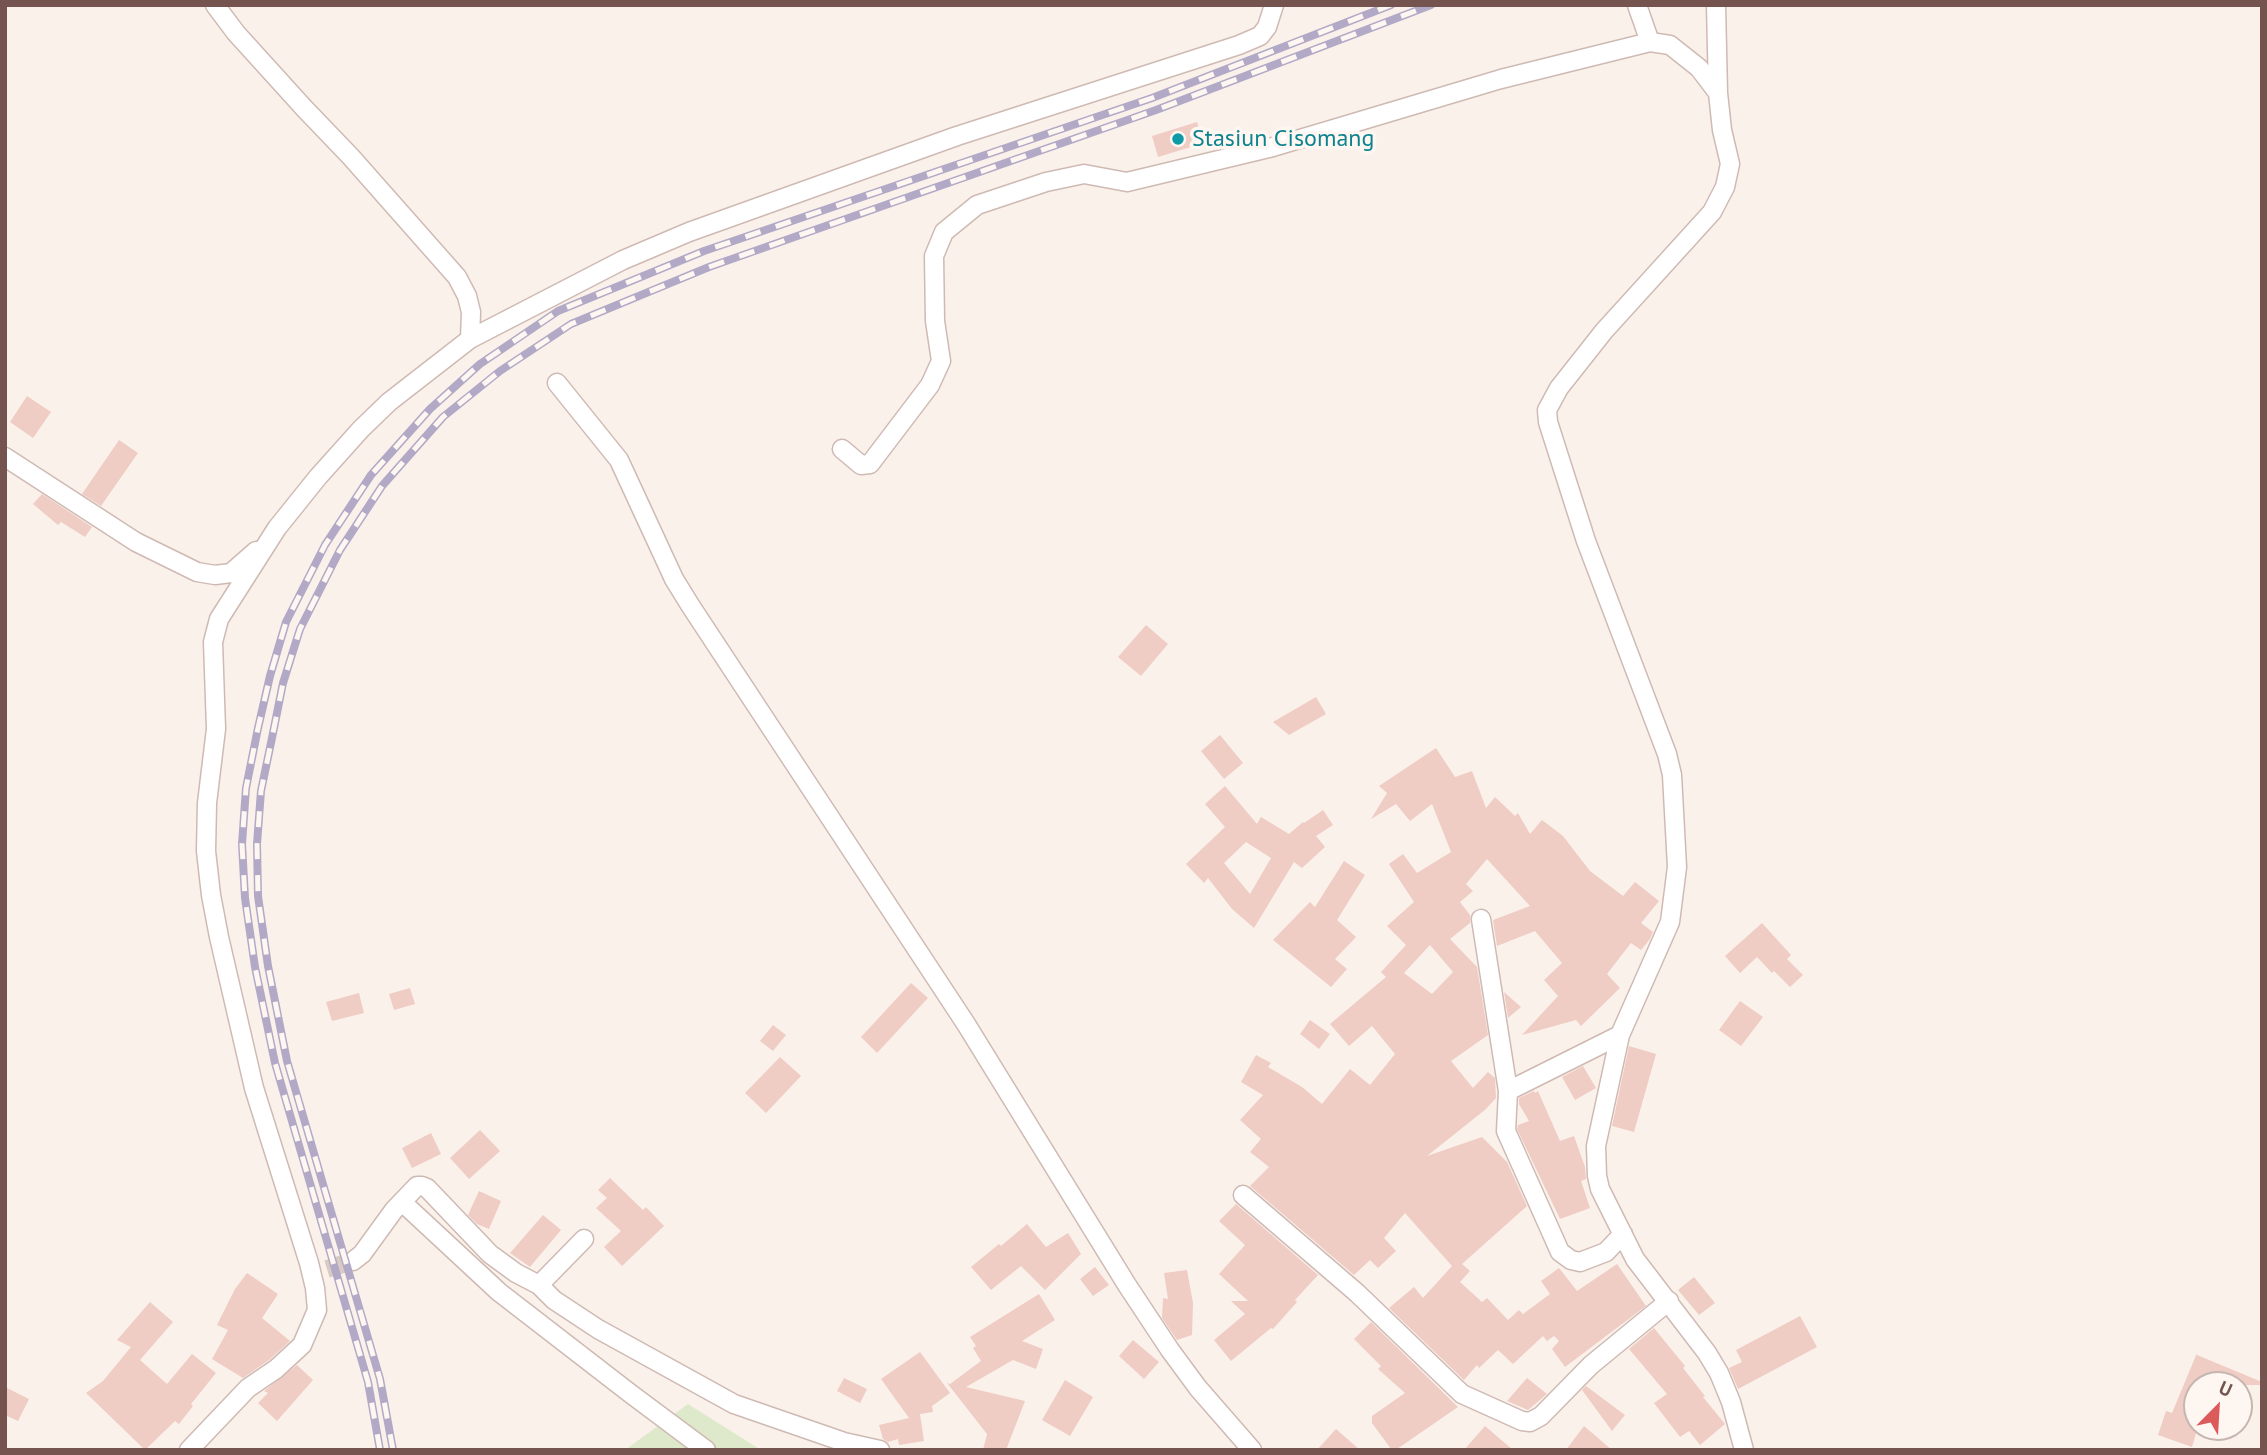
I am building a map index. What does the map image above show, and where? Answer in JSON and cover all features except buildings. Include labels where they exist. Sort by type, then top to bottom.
[{"type":"street","points":[[215,5],[236,33],[457,277],[467,296],[471,312],[470,339]]},
{"type":"street","points":[[189,1450],[248,1388],[276,1369],[302,1345],[317,1310],[319,1270],[254,1087],[219,937],[206,851],[207,803],[216,729],[213,642],[219,620],[278,528],[318,477],[361,429],[400,394],[470,339],[623,260],[689,232],[957,136],[1240,45],[1260,36],[1274,5]]},
{"type":"street","points":[[1637,5],[1650,43]]},
{"type":"street","points":[[1716,5],[1718,93],[1722,130],[1730,164],[1728,179],[1718,202],[1604,331],[1559,387],[1548,410],[1548,422],[1586,541],[1672,775],[1677,867],[1670,922],[1620,1035],[1596,1146],[1595,1161],[1600,1189],[1635,1259],[1669,1301],[1719,1373],[1731,1402],[1744,1450]]},
{"type":"street","points":[[842,449],[861,465],[870,464],[930,385],[941,361],[935,321],[934,256],[944,232],[977,205],[1046,182],[1084,174],[1127,182],[1273,147],[1501,79],[1650,43],[1670,45],[1699,68],[1718,93]]},
{"type":"street","points":[[557,383],[619,460],[674,579],[690,605],[966,1024],[1141,1307],[1198,1388],[1252,1450]]},
{"type":"street","points":[[5,457],[136,542],[197,572],[215,575],[231,573],[278,528]]},
{"type":"street","points":[[1481,919],[1508,1091],[1506,1131],[1560,1252],[1571,1260],[1580,1262],[1606,1252],[1623,1234]]},
{"type":"street","points":[[1508,1091],[1620,1035]]},
{"type":"street","points":[[354,1261],[417,1186],[427,1188],[490,1254],[516,1273],[539,1285],[554,1300],[598,1329],[734,1404],[844,1442],[880,1450]]},
{"type":"street","points":[[1243,1195],[1357,1293],[1462,1394],[1521,1421],[1530,1422],[1541,1416],[1591,1365],[1669,1301]]},
{"type":"street","points":[[402,1202],[499,1292],[706,1450]]},
{"type":"street","points":[[539,1285],[584,1239]]},
{"type":"green space","points":[[688,1404],[761,1450],[625,1450]]},
{"type":"tunnel","points":[[327,1269],[353,1261]]},
{"type":"railway","points":[[380,1450],[368,1382],[275,1063],[255,967],[245,898],[242,844],[246,788],[270,676],[286,622],[325,545],[371,475],[430,409],[480,364],[558,311],[704,251],[1152,98],[1391,5]]},
{"type":"railway","points":[[393,1450],[380,1379],[287,1061],[268,966],[258,896],[257,844],[261,791],[283,683],[300,629],[340,550],[382,486],[443,417],[500,371],[571,324],[709,267],[1156,110],[1431,5]]},
{"type":"place","name":"Stasiun Cisomang","points":[[1178,139]]}]
